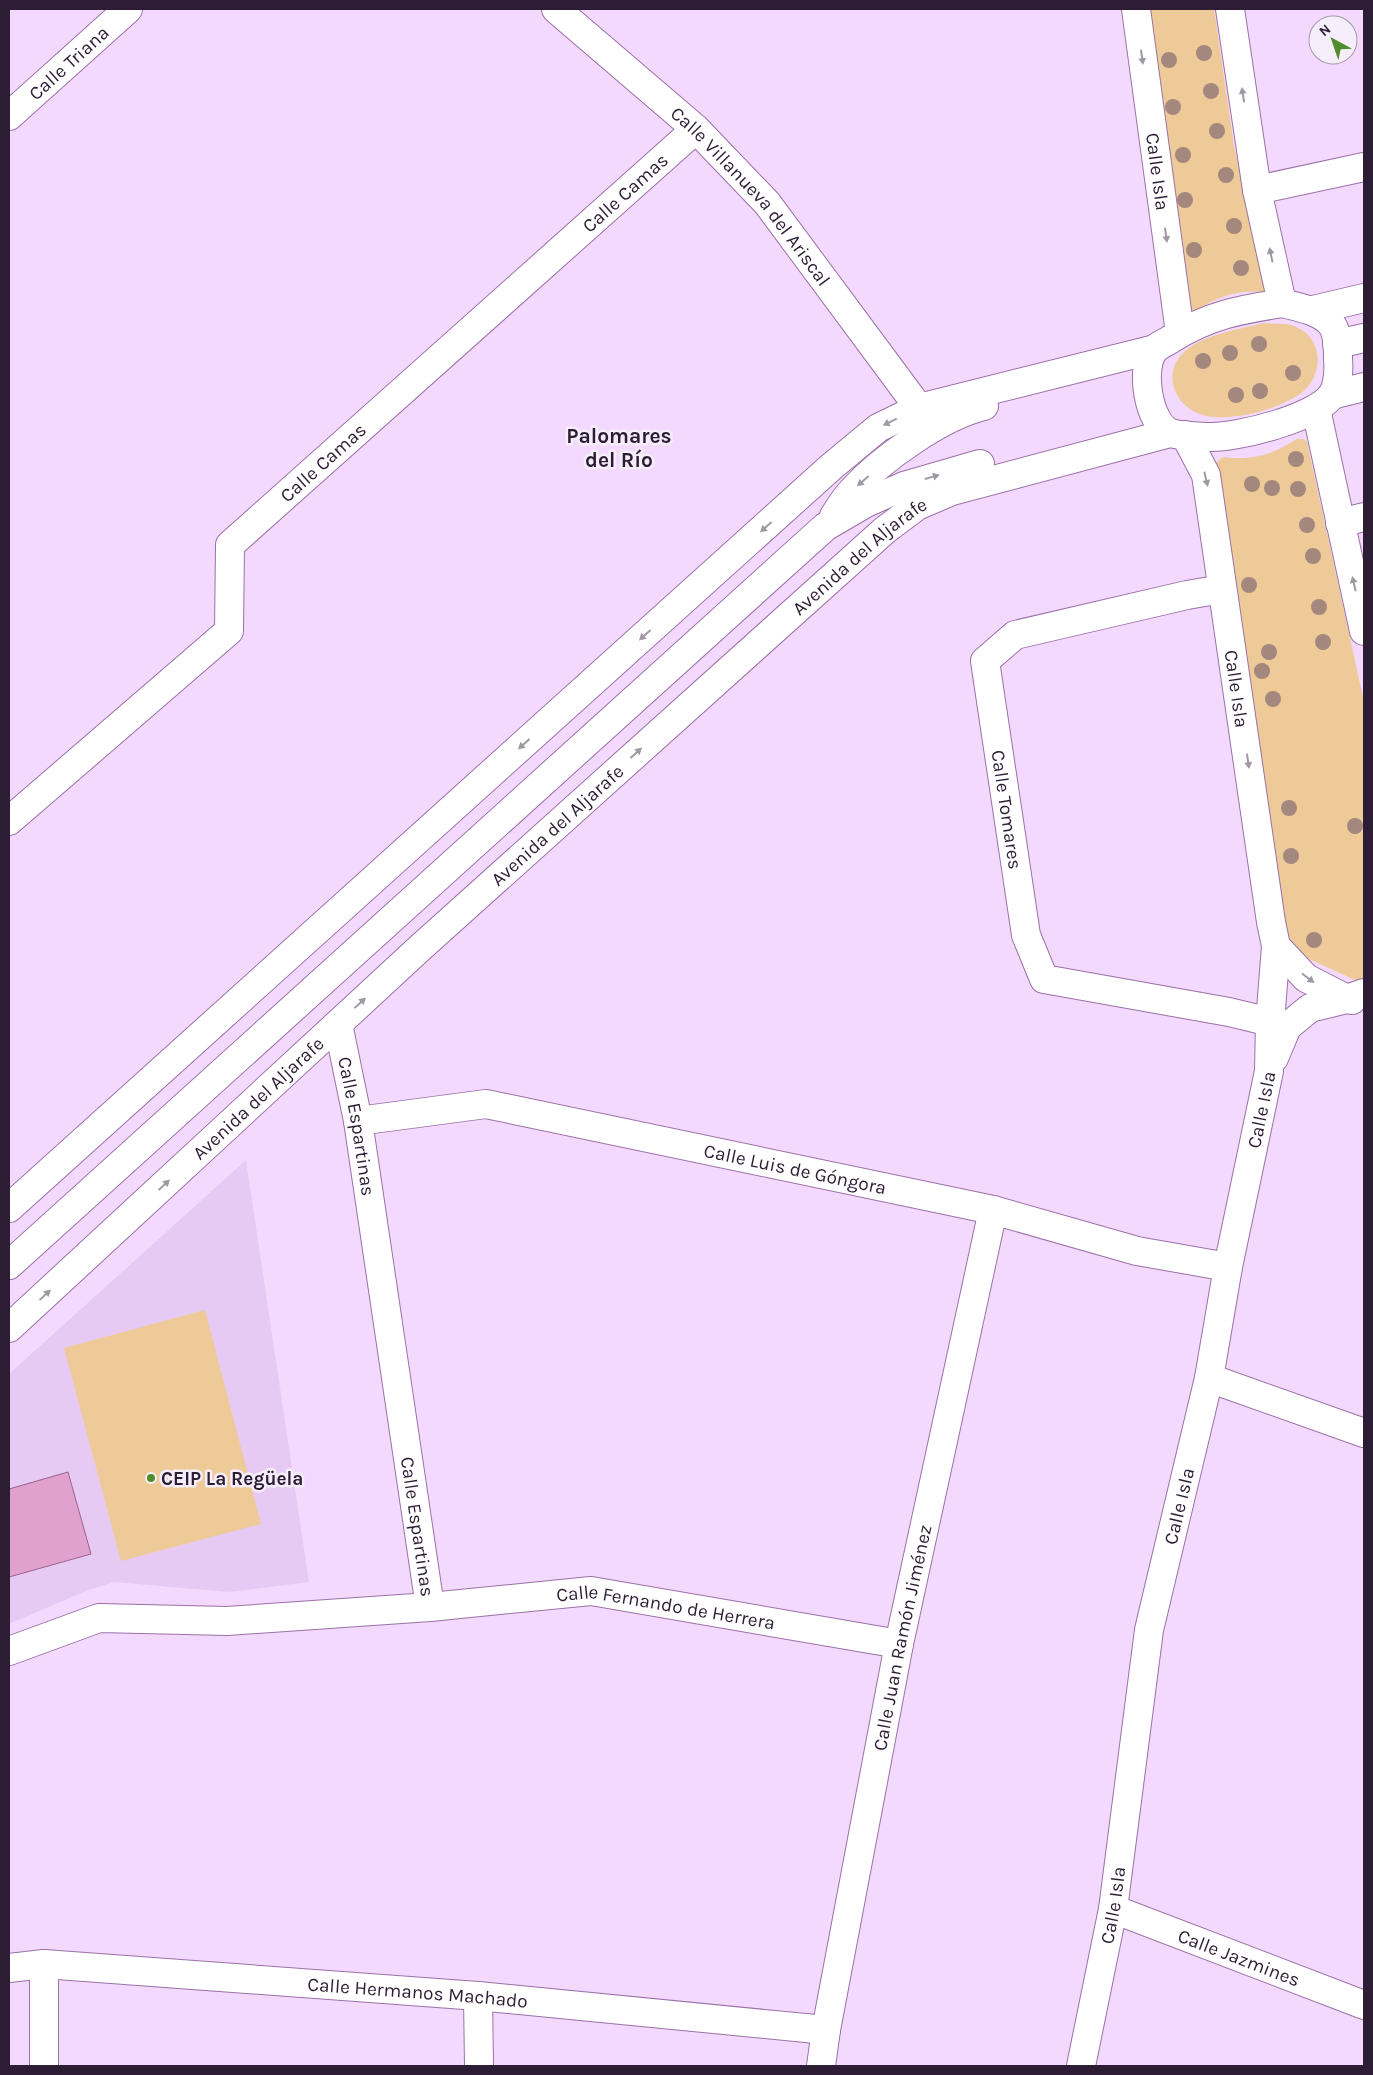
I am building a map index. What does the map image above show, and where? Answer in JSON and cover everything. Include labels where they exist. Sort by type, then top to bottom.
[{"type":"street","name":"Calle Triana","points":[[9,116],[128,9]]},
{"type":"street","name":"Calle Villanueva del Ariscal","points":[[556,9],[696,129],[767,203],[894,378],[919,408]]},
{"type":"street","name":"Calle Isla","points":[[1136,9],[1180,333]]},
{"type":"street","points":[[1230,9],[1257,190],[1282,303]]},
{"type":"street","name":"Calle Camas","points":[[9,821],[229,631],[230,545],[696,129]]},
{"type":"street","points":[[1257,190],[1364,167]]},
{"type":"street","name":"Avenida del Aljarafe","points":[[826,527],[851,491],[879,467],[916,438],[967,410],[1151,357],[1180,333],[1202,322],[1234,311],[1282,303],[1313,310],[1364,298]]},
{"type":"street","name":"Avenida del Aljarafe","points":[[1313,310],[1332,326],[1338,344],[1339,368],[1324,402]]},
{"type":"street","points":[[1338,344],[1364,338]]},
{"type":"street","name":"Avenida del Aljarafe","points":[[9,1208],[831,468],[878,428],[919,408],[1151,357]]},
{"type":"street","points":[[1151,357],[1148,391],[1171,429]]},
{"type":"street","name":"Avenida del Aljarafe","points":[[9,1265],[826,527],[866,503],[929,477],[1171,429],[1218,437],[1252,432],[1364,387]]},
{"type":"street","points":[[1324,402],[1352,520],[1364,631]]},
{"type":"street","name":"Calle Isla","points":[[1081,2066],[1113,1909],[1149,1630],[1210,1378],[1228,1267],[1269,1071],[1270,1022],[1276,946],[1206,475],[1171,429]]},
{"type":"street","name":"Avenida del Aljarafe","points":[[9,1328],[420,947],[885,530],[918,506],[952,491],[1171,429]]},
{"type":"street","name":"Calle Tomares","points":[[1222,589],[1015,635],[985,661],[1026,935],[1044,978],[1230,1012],[1270,1022]]},
{"type":"street","points":[[1276,946],[1306,978],[1358,999]]},
{"type":"street","points":[[1269,1071],[1287,1027],[1310,1008],[1358,999]]},
{"type":"street","name":"Calle Espartinas","points":[[9,1651],[99,1618],[228,1620],[430,1607],[358,1120],[338,1024]]},
{"type":"street","name":"Calle Luis de Góngora","points":[[358,1120],[486,1104],[993,1210],[1137,1251],[1228,1267]]},
{"type":"street","name":"Calle Juan Ramón Jiménez","points":[[821,2066],[826,2030],[899,1644],[993,1210]]},
{"type":"street","points":[[1210,1378],[1364,1433]]},
{"type":"street","name":"Calle Fernando de Herrera","points":[[430,1607],[591,1592],[899,1644]]},
{"type":"street","name":"Calle Jazmines","points":[[1113,1909],[1364,2005]]},
{"type":"street","points":[[44,1964],[44,2066]]},
{"type":"street","name":"Calle Hermanos Machado","points":[[9,1968],[44,1964],[478,1996],[826,2030]]},
{"type":"street","points":[[478,1996],[479,2066]]},
{"type":"shaded area","points":[[1148,9],[1214,9],[1234,146],[1266,282],[1265,290],[1262,292],[1240,293],[1220,298],[1190,314]]},
{"type":"shaded area","points":[[1264,323],[1291,325],[1302,330],[1310,338],[1318,358],[1313,379],[1306,388],[1288,401],[1267,409],[1234,417],[1213,417],[1200,414],[1188,408],[1174,389],[1172,378],[1174,366],[1181,356],[1192,346],[1208,338]]},
{"type":"shaded area","points":[[1297,439],[1304,439],[1307,442],[1364,702],[1364,980],[1357,981],[1309,959],[1295,948],[1287,933],[1213,465],[1223,457],[1244,458],[1262,456]]},
{"type":"shaded area","name":"CEIP La Regüela","points":[[246,1160],[309,1582],[229,1592],[114,1582],[86,1591],[9,1624],[9,1374]]},
{"type":"shaded area","points":[[205,1310],[261,1524],[121,1561],[64,1348]]},
{"type":"building","points":[[68,1472],[91,1554],[9,1577],[9,1489]]},
{"type":"place","name":"CEIP La Regüela","points":[[151,1478]]},
{"type":"district","name":"Palomares del Río","points":[[619,448]]}]
